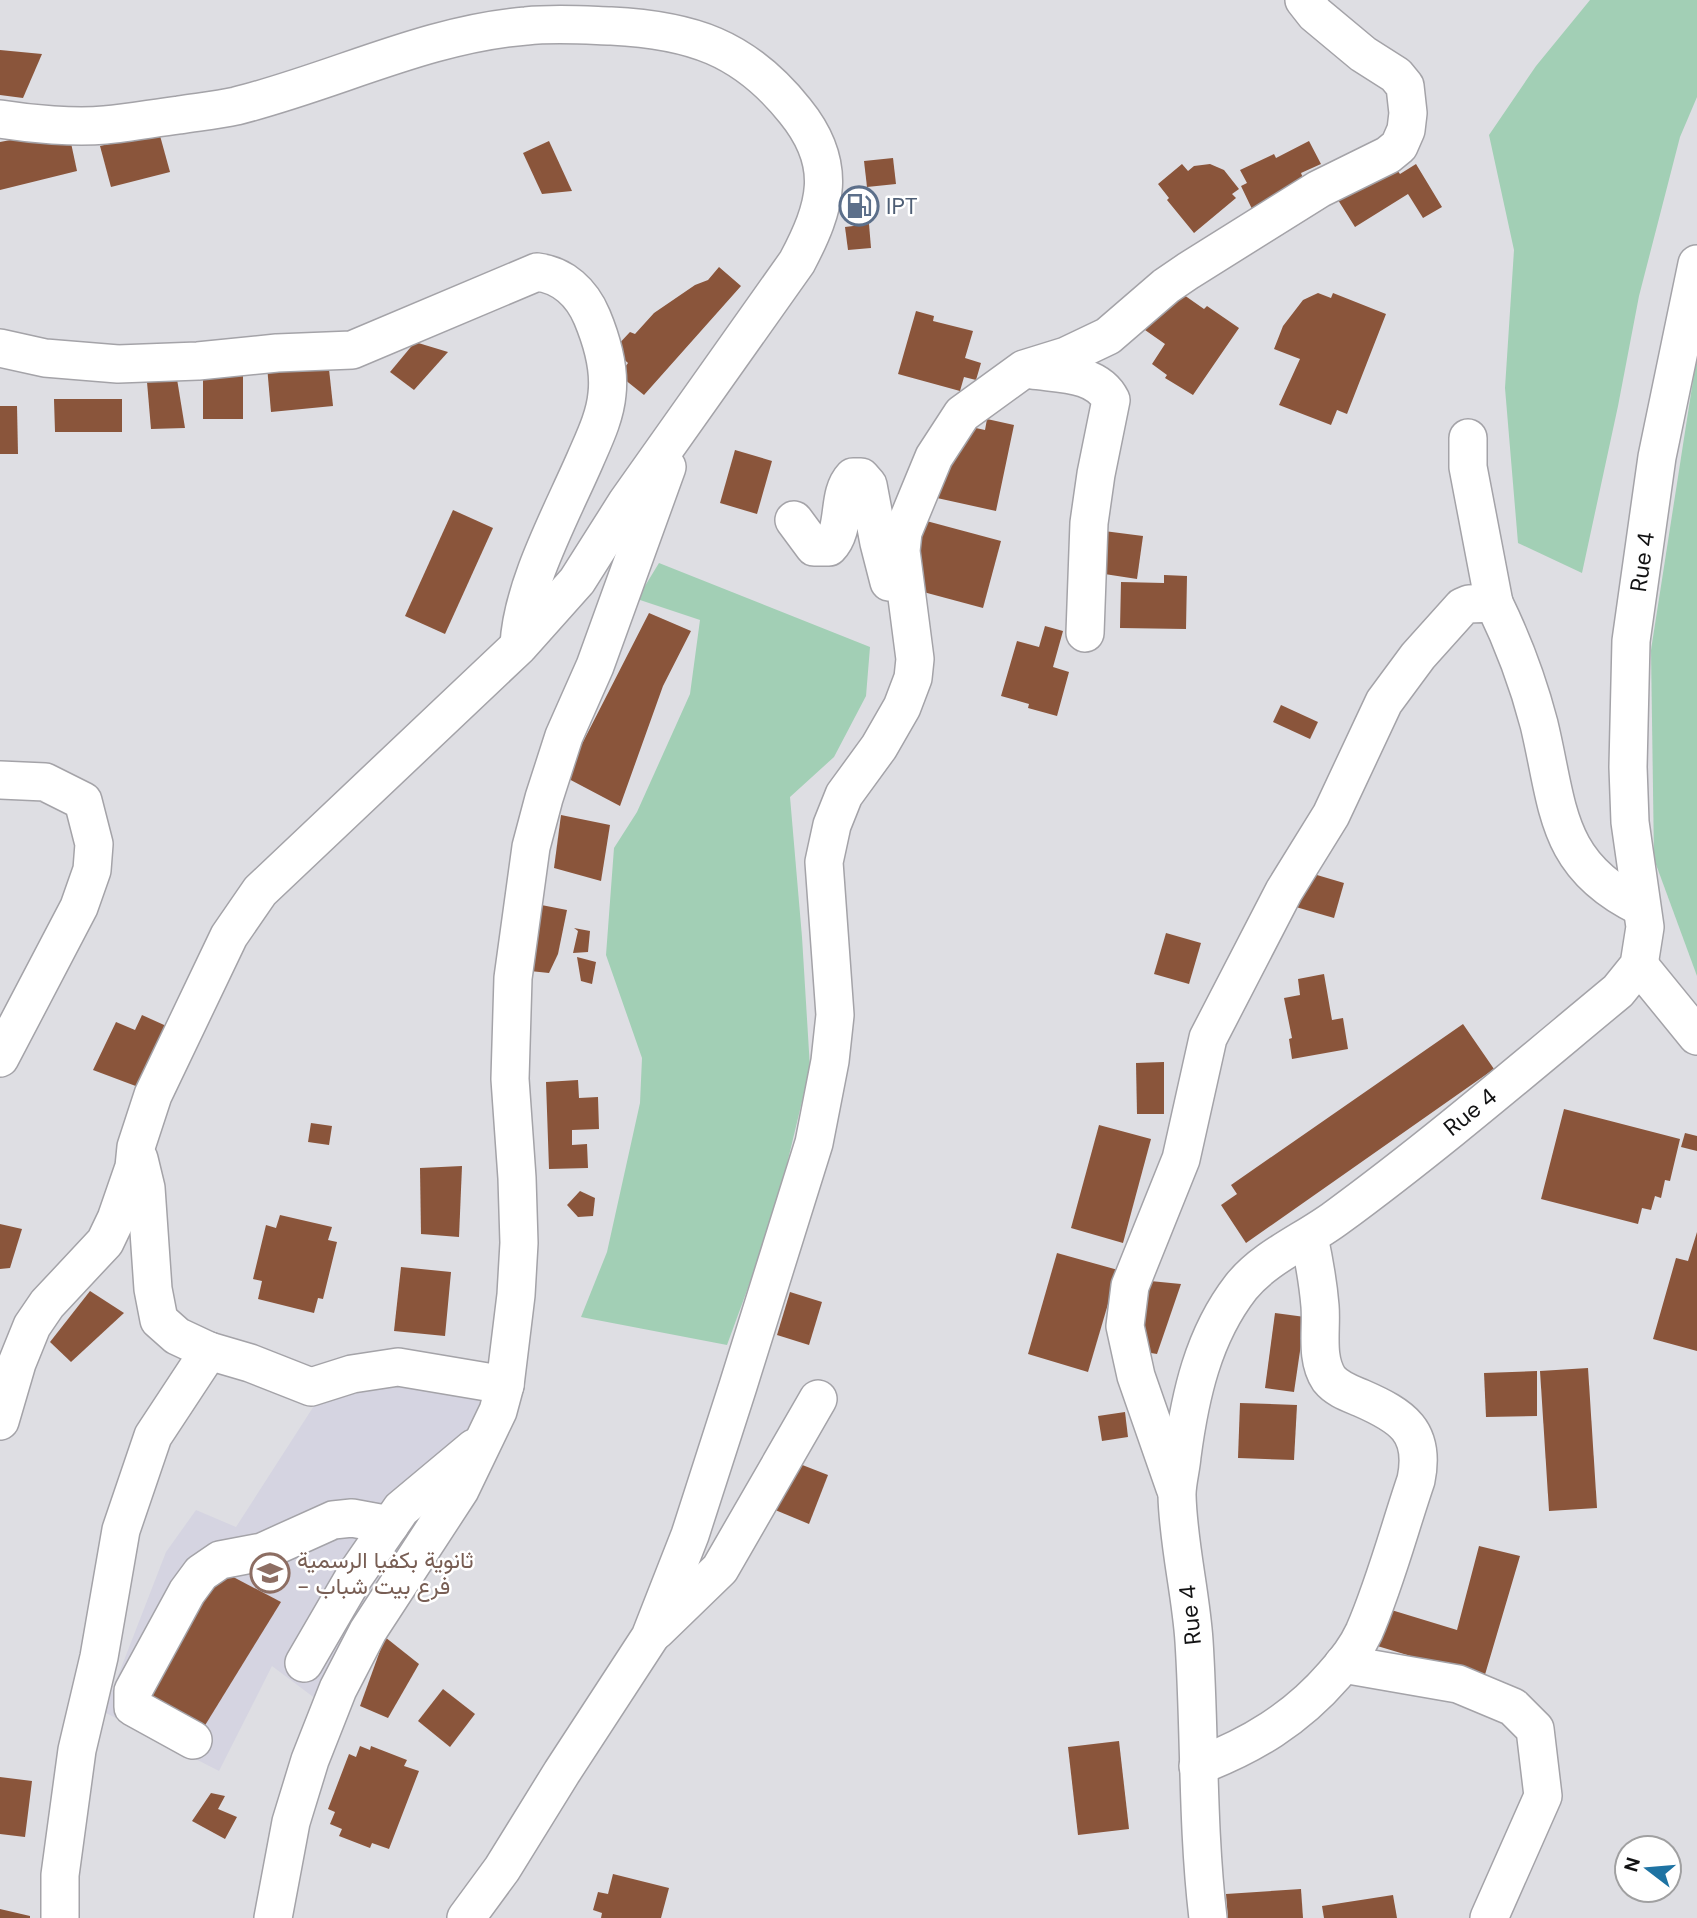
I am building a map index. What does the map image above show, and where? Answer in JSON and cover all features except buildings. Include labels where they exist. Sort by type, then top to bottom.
[{"type":"street","points":[[466,1918],[502,1869],[650,1637],[690,1535],[814,1143],[830,1061],[835,1015],[828,948],[824,862],[832,825],[844,795],[879,747],[902,707],[913,678],[915,659],[901,551],[904,532],[916,496],[934,457],[962,414],[1024,369],[1066,356],[1108,336],[1166,286],[1188,271],[1320,189],[1388,155],[1399,146],[1406,130],[1408,99],[1405,86],[1396,75],[1363,54],[1315,14],[1304,0]]},
{"type":"street","points":[[0,119],[103,126],[235,106],[438,43],[527,26],[646,28],[681,34],[715,45],[748,65],[779,91],[802,119],[816,146],[825,176],[824,197],[815,228],[796,262],[627,502],[577,580],[519,646],[260,891],[229,936],[153,1095],[136,1147],[134,1167],[105,1242],[47,1304],[32,1326],[0,1421]]},
{"type":"street","name":"Rue 4","points":[[1208,1918],[1198,1766],[1194,1641],[1177,1494],[1191,1399],[1209,1341],[1222,1314],[1257,1270],[1309,1237],[1438,1138],[1618,991],[1639,965],[1645,927],[1630,822],[1628,767],[1631,641],[1657,457],[1697,264]]},
{"type":"street","points":[[0,348],[45,358],[118,363],[198,361],[277,353],[352,350],[537,272],[548,273],[564,281],[586,303],[599,333],[607,371],[607,396],[599,428],[534,581],[520,624],[519,646]]},
{"type":"street","points":[[1024,369],[1087,379],[1102,387],[1111,400],[1089,523],[1084,633]]},
{"type":"street","points":[[273,1918],[291,1822],[310,1760],[338,1689],[368,1631],[460,1490],[498,1411],[505,1385],[516,1295],[519,1243],[510,1079],[513,978],[531,847],[564,736],[595,666],[685,418]]},
{"type":"street","points":[[1468,438],[1468,467],[1494,603],[1514,645],[1526,682],[1566,839],[1581,863],[1601,884],[1641,907]]},
{"type":"street","points":[[794,520],[814,547],[829,547],[834,543],[839,528],[847,484],[857,475],[865,479],[887,575],[915,659]]},
{"type":"street","points":[[1177,1494],[1136,1376],[1125,1326],[1130,1286],[1181,1159],[1208,1038],[1284,891],[1331,815],[1384,702],[1397,682],[1462,607],[1469,604],[1494,603]]},
{"type":"street","points":[[0,780],[45,782],[83,801],[94,844],[92,870],[79,907],[0,1058]]},
{"type":"street","points":[[1639,965],[1697,1036]]},
{"type":"street","points":[[136,1147],[146,1188],[153,1289],[159,1320],[177,1336],[209,1351],[250,1363],[311,1387],[352,1374],[398,1367],[505,1385]]},
{"type":"street","points":[[1198,1766],[1232,1753],[1293,1716],[1320,1691],[1343,1664],[1363,1634],[1420,1464],[1418,1447],[1411,1431],[1400,1418],[1386,1409],[1341,1390],[1323,1369],[1320,1356],[1318,1284],[1309,1237]]},
{"type":"street","points":[[60,1918],[60,1875],[77,1750],[99,1657],[121,1530],[153,1436],[209,1351]]},
{"type":"street","points":[[650,1637],[720,1569],[818,1399]]},
{"type":"street","points":[[304,1663],[354,1577],[401,1509],[488,1436]]},
{"type":"street","points":[[193,1740],[133,1707],[133,1691],[187,1592],[201,1573],[220,1560],[262,1552],[333,1520],[352,1518],[390,1525]]},
{"type":"street","points":[[1343,1664],[1458,1684],[1513,1707],[1535,1729],[1543,1796],[1489,1918]]},
{"type":"shaded area","name":"ثانوية بكفيا الرسمية - فرع بيت شباب","points":[[369,1381],[482,1396],[454,1473],[367,1594],[316,1699],[272,1666],[219,1771],[104,1712],[166,1552],[196,1510],[236,1527],[319,1398]]},
{"type":"green space","points":[[1590,0],[1697,0],[1697,97],[1680,137],[1639,296],[1582,573],[1518,543],[1505,388],[1514,250],[1489,135],[1536,66]]},
{"type":"green space","points":[[1697,355],[1697,976],[1654,859],[1651,650]]},
{"type":"green space","points":[[659,563],[870,647],[866,696],[834,757],[790,797],[810,1068],[775,1214],[727,1345],[581,1317],[607,1252],[640,1103],[642,1058],[606,955],[614,848],[637,812],[690,694],[700,620],[637,599]]},
{"type":"place","name":"IPT","points":[[859,206]]},
{"type":"place","name":"ثانوية بكفيا الرسمية - فرع بيت شباب","points":[[270,1573]]}]
